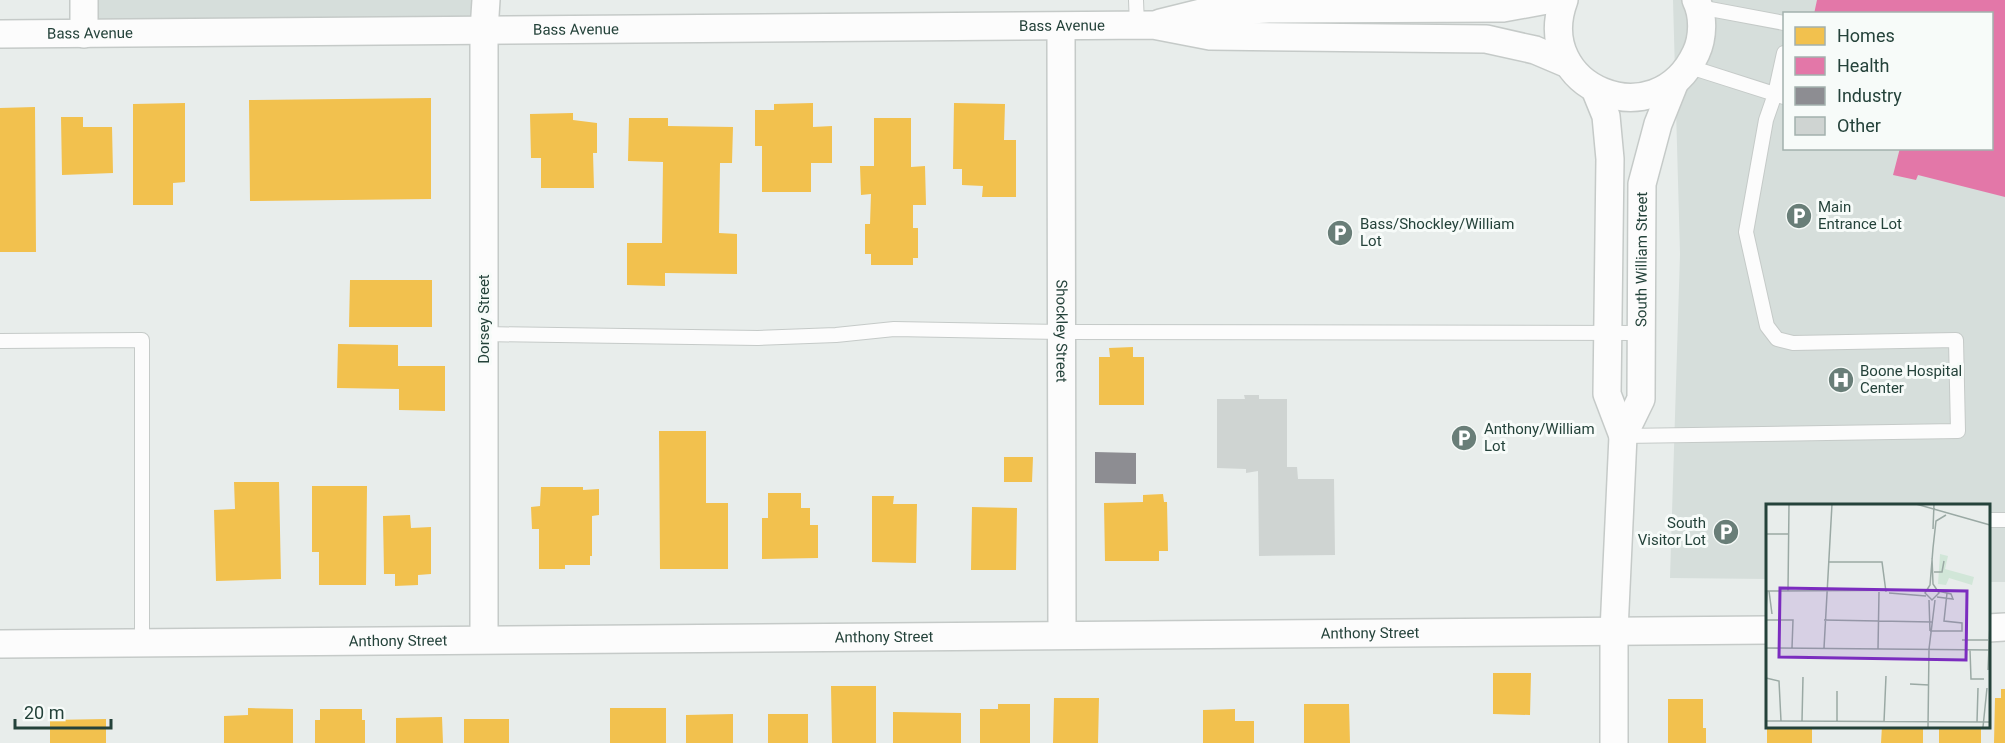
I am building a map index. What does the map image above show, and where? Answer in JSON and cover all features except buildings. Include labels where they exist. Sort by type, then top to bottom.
[{"type":"street","points":[[84,0],[84,34]]},
{"type":"street","name":"Dorsey Street","points":[[484,639],[484,31],[486,0]]},
{"type":"street","name":"Bass Avenue","points":[[0,34],[1061,27],[1205,12],[1269,9],[1503,8],[1548,0]]},
{"type":"street","points":[[1564,0],[1558,29],[1561,47],[1568,64],[1580,78],[1595,89],[1614,96],[1635,98],[1655,94],[1682,75]]},
{"type":"street","name":"South William Street","points":[[1614,743],[1614,631],[1623,436],[1641,399],[1642,184],[1658,124],[1682,75],[1699,47],[1702,25],[1698,4]]},
{"type":"street","name":"Bass Avenue","points":[[1142,17],[1210,36],[1486,39],[1535,50],[1568,64]]},
{"type":"street","name":"Shockley Street","points":[[1061,27],[1062,635]]},
{"type":"street","name":"South William Street","points":[[1595,89],[1606,116],[1610,159],[1607,394],[1623,436]]},
{"type":"street","points":[[1990,628],[2005,627]]},
{"type":"street","name":"Anthony Street","points":[[0,644],[1766,630]]},
{"type":"lane","points":[[1698,4],[1783,23]]},
{"type":"lane","points":[[1623,436],[1958,430],[1956,340],[1793,343],[1777,339],[1767,326],[1746,232],[1766,120],[1780,96],[1783,70]]},
{"type":"lane","points":[[1682,75],[1780,96]]},
{"type":"lane","points":[[484,334],[758,338],[836,335],[894,329],[1062,332],[1641,333]]},
{"type":"lane","points":[[0,340],[142,340],[142,643]]},
{"type":"shaded area","points":[[84,0],[486,0],[484,31],[84,34]]},
{"type":"shaded area","name":"Boone Hospital Center","points":[[1673,0],[2005,0],[2005,582],[1990,582],[1990,504],[1766,504],[1766,579],[1670,578],[1680,254]]},
{"type":"place","name":"Main Entrance Lot","points":[[1799,216]]},
{"type":"place","name":"Bass/Shockley/William Lot","points":[[1340,233]]},
{"type":"place","name":"Boone Hospital Center","points":[[1841,380]]},
{"type":"place","name":"Anthony/William Lot","points":[[1464,438]]},
{"type":"place","name":"South Visitor Lot","points":[[1726,532]]}]
